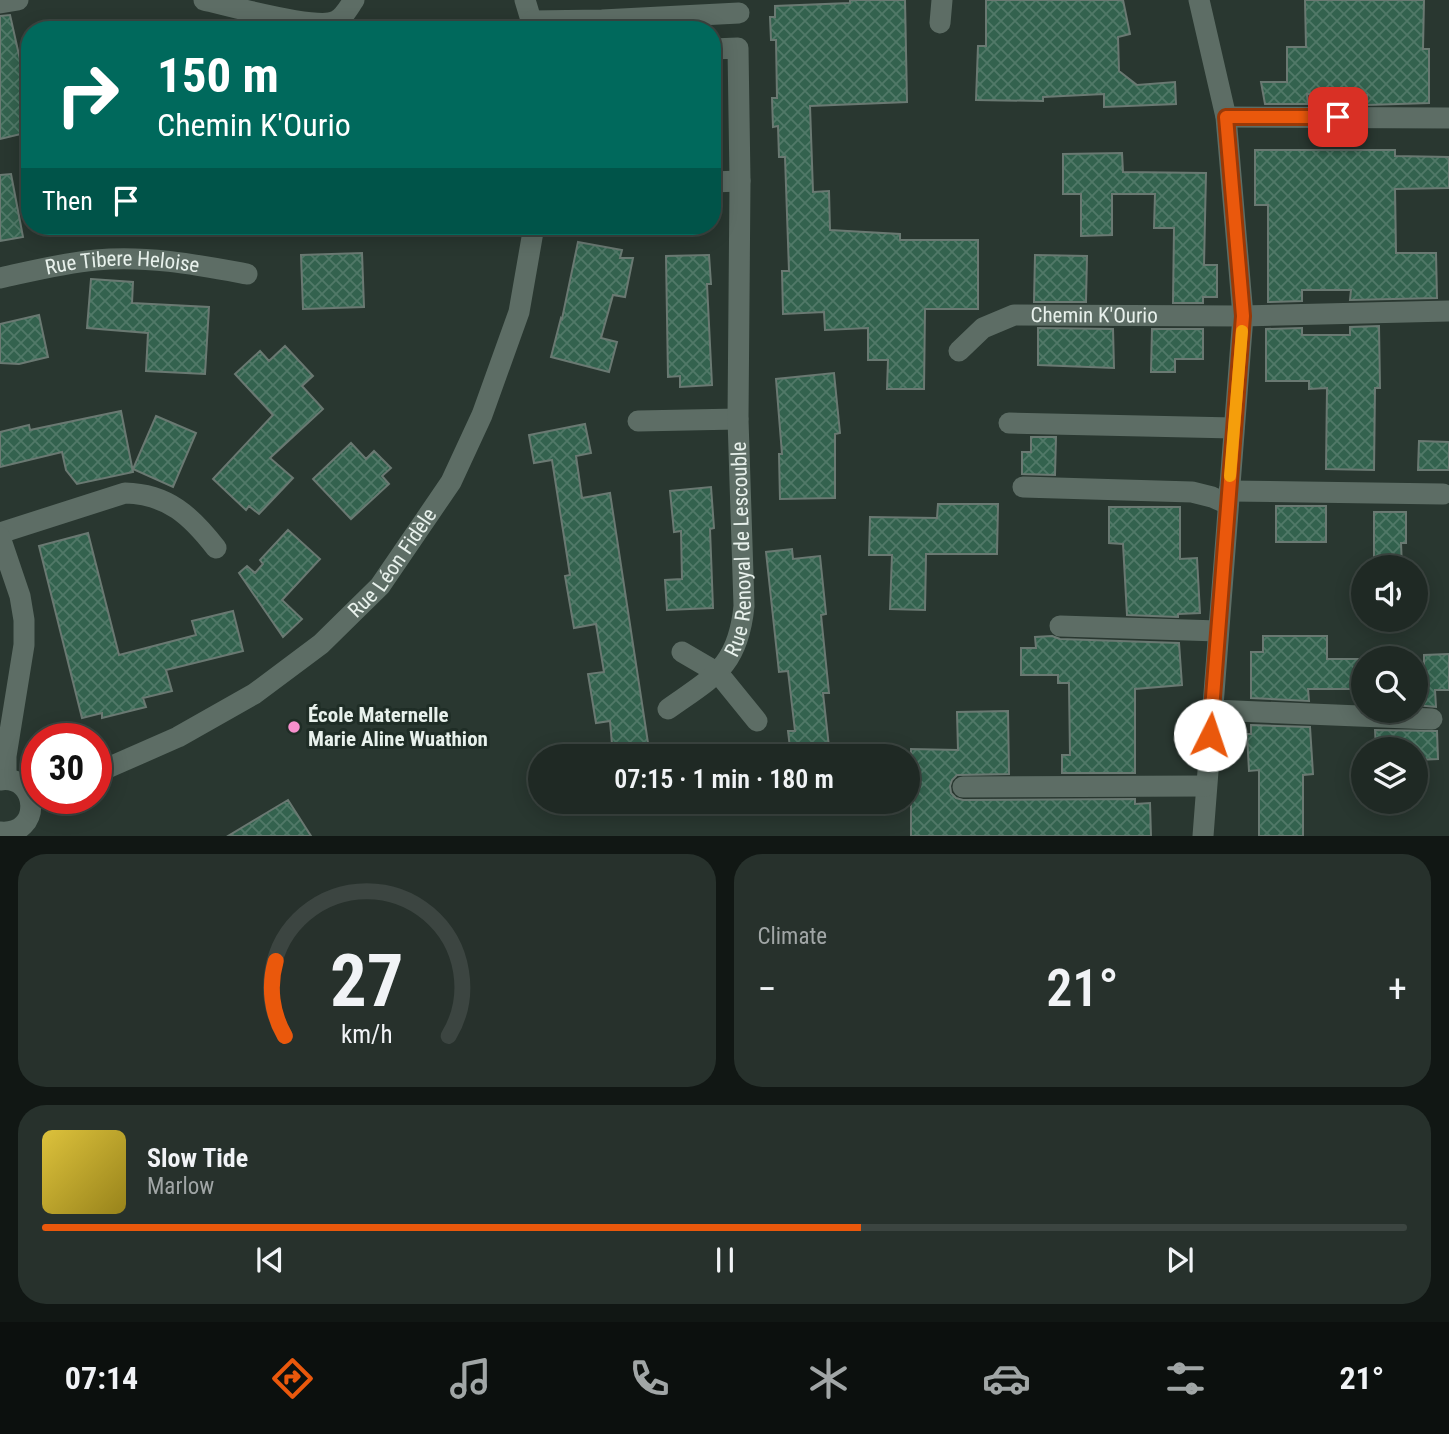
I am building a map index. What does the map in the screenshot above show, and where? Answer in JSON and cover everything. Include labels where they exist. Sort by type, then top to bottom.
[{"type":"street","points":[[0,3],[18,0]]},
{"type":"street","points":[[204,0],[282,19],[306,21]]},
{"type":"street","points":[[337,21],[354,0]]},
{"type":"street","points":[[525,0],[532,21]]},
{"type":"street","points":[[940,23],[942,0]]},
{"type":"street","points":[[1199,0],[1226,117],[1243,316],[1203,835]]},
{"type":"street","name":"Rue Renoyal de Lescouble","points":[[552,21],[605,10],[739,6],[738,419],[744,606],[742,628],[734,649],[718,673],[668,709]]},
{"type":"street","points":[[721,48],[738,48]]},
{"type":"street","points":[[1226,117],[1449,118]]},
{"type":"street","points":[[721,182],[740,181]]},
{"type":"street","name":"Rue Léon Fidèle","points":[[112,766],[178,737],[254,694],[321,644],[380,586],[451,482],[482,415],[519,312],[532,235]]},
{"type":"street","name":"Rue Tibere Heloise","points":[[0,278],[61,264],[99,259],[184,263],[247,274]]},
{"type":"street","name":"Chemin K'Ourio","points":[[960,351],[983,328],[1014,315],[1243,316],[1449,311]]},
{"type":"street","name":"Rue Renoyal de Lescouble","points":[[638,422],[738,419]]},
{"type":"street","points":[[1009,423],[1234,428]]},
{"type":"street","points":[[1023,487],[1192,492],[1212,497],[1444,494]]},
{"type":"street","points":[[21,786],[3,780],[24,645],[24,620],[20,596],[0,535],[125,493],[143,493],[170,505],[195,521],[216,548]]},
{"type":"street","points":[[1060,626],[1218,631]]},
{"type":"street","name":"Rue Renoyal de Lescouble","points":[[682,652],[718,673],[757,721]]},
{"type":"street","points":[[1212,710],[1432,719]]},
{"type":"street","points":[[963,787],[1206,786]]},
{"type":"street","points":[[10,833],[23,825],[30,814]]},
{"type":"building","points":[[850,0],[905,0],[907,102],[810,106],[813,192],[829,191],[830,230],[900,234],[900,240],[978,240],[978,309],[925,309],[924,389],[887,389],[888,360],[868,360],[868,328],[825,330],[824,312],[783,314],[782,271],[789,271],[785,157],[779,157],[778,126],[773,127],[772,98],[777,98],[776,40],[771,40],[770,17],[775,17],[775,6],[850,3]]},
{"type":"building","points":[[986,0],[1123,0],[1130,34],[1118,37],[1119,71],[1137,85],[1175,82],[1176,104],[1104,107],[1104,94],[1043,97],[1043,101],[976,100],[978,46],[986,46]]},
{"type":"building","points":[[1305,0],[1424,0],[1423,49],[1429,49],[1429,103],[1367,105],[1367,95],[1307,94],[1308,104],[1265,104],[1261,82],[1287,82],[1287,47],[1306,47]]},
{"type":"building","points":[[10,15],[21,64],[21,134],[0,139],[0,16]]},
{"type":"building","points":[[1255,150],[1395,150],[1395,156],[1449,157],[1449,188],[1395,189],[1396,253],[1436,253],[1437,298],[1350,300],[1351,290],[1302,290],[1302,301],[1268,302],[1268,205],[1255,205]]},
{"type":"building","points":[[1122,153],[1123,172],[1206,173],[1204,265],[1217,265],[1217,297],[1203,297],[1203,303],[1173,303],[1174,228],[1154,228],[1155,194],[1112,194],[1112,235],[1081,236],[1081,194],[1063,194],[1063,154]]},
{"type":"building","points":[[11,174],[23,237],[0,241],[0,175]]},
{"type":"building","points":[[578,242],[622,250],[620,258],[633,258],[625,297],[613,295],[601,338],[617,342],[609,372],[551,357]]},
{"type":"building","points":[[362,253],[364,307],[303,309],[301,255]]},
{"type":"building","points":[[709,255],[711,284],[707,284],[712,385],[680,387],[680,376],[668,377],[666,256]]},
{"type":"building","points":[[1035,255],[1087,256],[1086,302],[1034,302]]},
{"type":"building","points":[[91,279],[133,282],[132,303],[209,307],[205,374],[146,371],[148,333],[87,328]]},
{"type":"building","points":[[39,315],[48,357],[19,364],[0,363],[0,324]]},
{"type":"building","points":[[1379,326],[1380,388],[1375,388],[1374,470],[1326,469],[1327,388],[1309,389],[1309,381],[1266,381],[1266,329],[1302,328],[1302,335],[1350,335],[1350,327]]},
{"type":"building","points":[[1038,328],[1113,329],[1114,368],[1038,365]]},
{"type":"building","points":[[1152,329],[1203,329],[1203,359],[1175,359],[1175,372],[1151,372]]},
{"type":"building","points":[[285,346],[313,376],[302,386],[323,409],[270,458],[293,478],[259,514],[249,506],[246,510],[213,479],[273,415],[235,374],[260,351],[269,361]]},
{"type":"building","points":[[834,373],[840,433],[835,434],[835,498],[780,499],[779,454],[782,454],[776,379]]},
{"type":"building","points":[[121,411],[133,472],[77,484],[66,470],[62,452],[0,467],[0,432],[29,425],[30,430]]},
{"type":"building","points":[[156,416],[196,433],[173,487],[133,469]]},
{"type":"building","points":[[585,424],[591,453],[576,456],[582,498],[610,493],[648,744],[612,744],[610,721],[596,723],[588,674],[604,672],[596,624],[574,628],[565,576],[570,575],[552,460],[534,463],[529,435]]},
{"type":"building","points":[[1031,437],[1056,437],[1055,475],[1022,474],[1022,452],[1031,452]]},
{"type":"building","points":[[1419,441],[1449,442],[1449,470],[1418,470]]},
{"type":"building","points":[[351,443],[366,459],[374,451],[391,468],[382,476],[389,484],[351,519],[313,479]]},
{"type":"building","points":[[711,487],[714,528],[710,529],[713,608],[667,610],[665,580],[682,579],[681,531],[674,532],[670,491]]},
{"type":"building","points":[[938,504],[998,504],[997,554],[926,554],[925,610],[890,609],[892,555],[869,555],[870,517],[937,518]]},
{"type":"building","points":[[1276,506],[1326,506],[1326,542],[1276,542]]},
{"type":"building","points":[[1109,507],[1180,507],[1180,559],[1197,558],[1200,613],[1178,614],[1178,617],[1127,615],[1123,544],[1109,543]]},
{"type":"building","points":[[1374,512],[1406,512],[1406,543],[1401,543],[1402,555],[1374,555]]},
{"type":"building","points":[[288,530],[320,559],[282,600],[302,619],[283,637],[239,573],[247,566],[255,573],[263,564],[260,560]]},
{"type":"building","points":[[88,533],[119,655],[196,635],[192,621],[233,611],[243,651],[166,670],[172,691],[143,698],[146,707],[102,718],[102,713],[82,718],[39,546]]},
{"type":"building","points":[[792,549],[793,559],[820,556],[826,614],[821,615],[829,693],[823,693],[829,744],[790,744],[788,731],[795,731],[788,671],[779,672],[766,552]]},
{"type":"building","points":[[1052,636],[1060,639],[1179,643],[1182,685],[1135,689],[1135,773],[1062,773],[1062,755],[1070,755],[1069,683],[1058,683],[1058,675],[1021,675],[1021,648],[1036,648],[1035,637]]},
{"type":"building","points":[[1263,636],[1327,636],[1327,659],[1351,659],[1351,689],[1308,689],[1309,701],[1251,698],[1251,652],[1263,652]]},
{"type":"building","points":[[1449,654],[1449,690],[1435,690],[1436,707],[1428,706],[1428,655]]},
{"type":"building","points":[[1008,711],[1009,774],[957,775],[950,786],[951,793],[956,798],[1135,799],[1135,804],[1150,803],[1151,836],[911,836],[911,814],[920,814],[920,749],[958,750],[957,712]]},
{"type":"building","points":[[1251,725],[1310,727],[1313,774],[1303,775],[1303,836],[1259,836],[1259,770],[1249,771],[1247,734],[1251,734]]},
{"type":"building","points":[[1375,730],[1437,731],[1438,759],[1428,759],[1428,737],[1375,737]]},
{"type":"building","points":[[288,800],[311,836],[228,836]]},
{"type":"slow traffic","points":[[1230,476],[1242,331]]},
{"type":"place","name":"École Maternelle Marie Aline Wuathion","points":[[294,727]]},
{"type":"route","points":[[1210,735],[1243,316],[1226,117],[1338,117]]}]
